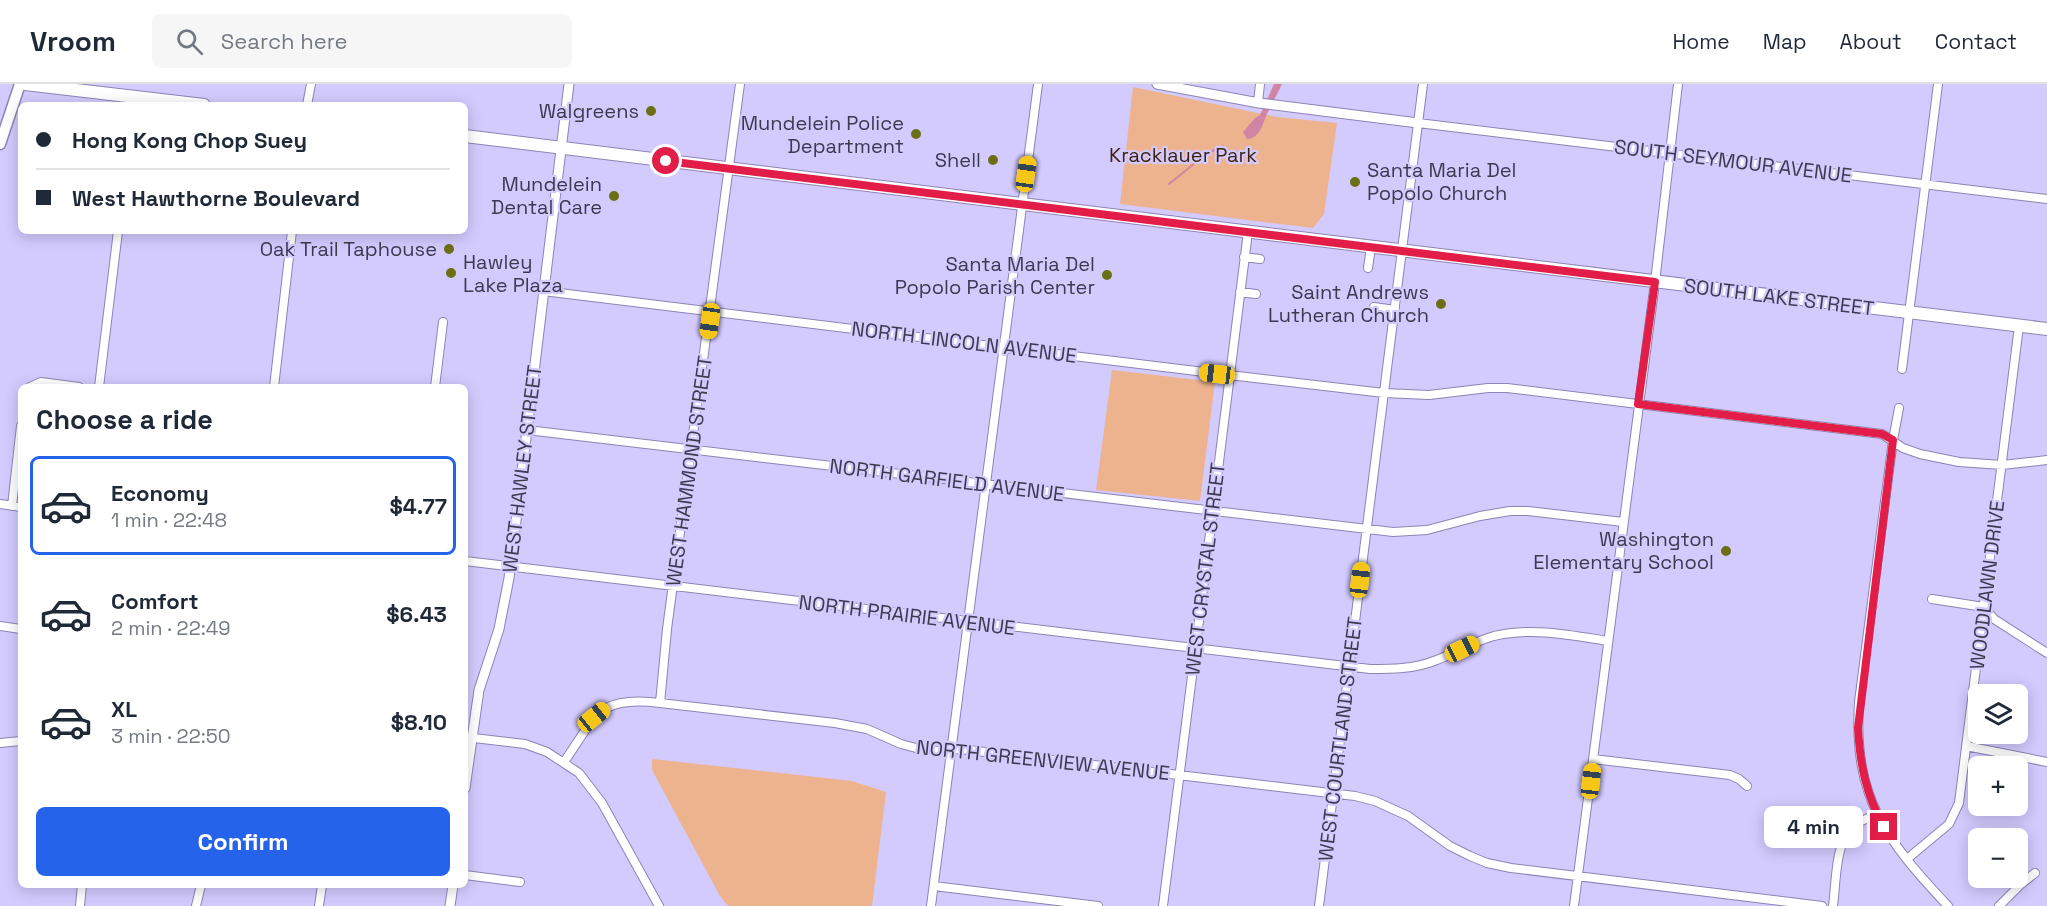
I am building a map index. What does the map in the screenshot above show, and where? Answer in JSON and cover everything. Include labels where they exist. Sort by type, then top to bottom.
[{"type":"main road","points":[[0,144],[20,84]]},
{"type":"main road","points":[[25,84],[151,102]]},
{"type":"main road","name":"SOUTH LAKE STREET","points":[[468,136],[2047,329]]},
{"type":"street","points":[[308,102],[311,84]]},
{"type":"street","name":"WEST HAWLEY STREET","points":[[468,737],[479,690],[500,629],[510,567],[569,84]]},
{"type":"street","name":"WEST HAMMOND STREET","points":[[660,702],[673,586],[740,84]]},
{"type":"street","points":[[931,906],[1038,84]]},
{"type":"street","points":[[1157,84],[1258,103],[1418,123]]},
{"type":"street","points":[[1258,103],[1260,84]]},
{"type":"street","name":"WEST COURTLAND STREET","points":[[1319,906],[1423,84]]},
{"type":"street","points":[[1574,906],[1655,282],[1678,84]]},
{"type":"street","points":[[1902,369],[1938,84]]},
{"type":"street","name":"SOUTH SEYMOUR AVENUE","points":[[1418,123],[2047,199]]},
{"type":"street","name":"WEST CRYSTAL STREET","points":[[1163,906],[1248,232]]},
{"type":"street","points":[[99,384],[118,234]]},
{"type":"street","points":[[274,384],[292,234]]},
{"type":"street","points":[[1368,268],[1371,247]]},
{"type":"street","points":[[1244,257],[1260,259]]},
{"type":"street","name":"NORTH LINCOLN AVENUE","points":[[543,291],[1384,393],[1429,395],[1507,388],[1882,434],[1903,448],[1936,458],[2002,465],[2047,460]]},
{"type":"street","points":[[1240,292],[1256,294]]},
{"type":"street","points":[[1374,307],[1395,310]]},
{"type":"street","points":[[435,384],[443,321]]},
{"type":"street","name":"WOODLAWN DRIVE","points":[[1907,859],[1949,824],[1956,812],[2019,326]]},
{"type":"street","points":[[37,384],[41,382],[56,384]]},
{"type":"street","points":[[1899,408],[1893,440],[1858,728],[1859,757],[1865,783],[1877,814],[1892,840],[1948,906]]},
{"type":"street","name":"NORTH GARFIELD AVENUE","points":[[527,430],[1367,530],[1393,532],[1427,530],[1480,516],[1510,511],[1623,522]]},
{"type":"street","points":[[0,504],[17,507],[18,487]]},
{"type":"street","name":"NORTH PRAIRIE AVENUE","points":[[468,561],[1349,667],[1386,669],[1418,666],[1477,641],[1512,633],[1548,632],[1608,640]]},
{"type":"street","points":[[1932,599],[1984,607],[1994,619],[2047,652]]},
{"type":"street","points":[[0,626],[18,628]]},
{"type":"street","name":"NORTH GREENVIEW AVENUE","points":[[564,762],[594,717],[608,706],[628,700],[660,702],[859,727],[901,744],[938,751],[960,749],[1334,793],[1365,799],[1392,808],[1416,821],[1450,846],[1487,863],[1511,868],[1822,906]]},
{"type":"street","points":[[468,737],[525,744],[547,752],[579,774],[602,803],[659,906]]},
{"type":"street","points":[[0,743],[18,741]]},
{"type":"street","points":[[1966,746],[2047,762]]},
{"type":"street","points":[[1593,759],[1730,775],[1747,786]]},
{"type":"street","points":[[1833,906],[1840,849],[1844,837],[1854,826],[1877,814]]},
{"type":"street","points":[[2000,906],[2035,873]]},
{"type":"street","points":[[468,875],[520,882]]},
{"type":"street","points":[[934,886],[1098,906]]},
{"type":"street","points":[[80,906],[82,888]]},
{"type":"street","points":[[196,906],[200,888]]},
{"type":"street","points":[[319,906],[322,888]]},
{"type":"street","points":[[450,906],[453,888]]},
{"type":"green space","name":"Kracklauer Park","points":[[1133,87],[1277,117],[1337,123],[1324,214],[1313,228],[1120,204]]},
{"type":"green space","points":[[1112,370],[1215,382],[1200,501],[1096,490]]},
{"type":"green space","points":[[652,759],[852,781],[886,792],[872,906],[728,906],[720,896],[652,770]]},
{"type":"shaded area","points":[[1274,84],[1282,84],[1259,132],[1247,139],[1243,132],[1260,115]]},
{"type":"waterway","points":[[1169,184],[1206,154],[1223,146]]},
{"type":"place","name":"Walgreens","points":[[651,111]]},
{"type":"place","name":"Mundelein Police Department","points":[[916,134]]},
{"type":"place","name":"Shell","points":[[993,160]]},
{"type":"place","name":"Santa Maria Del Popolo Church","points":[[1355,182]]},
{"type":"place","name":"Mundelein Dental Care","points":[[614,196]]},
{"type":"place","name":"Oak Trail Taphouse","points":[[449,249]]},
{"type":"place","name":"Hawley Lake Plaza","points":[[451,273]]},
{"type":"place","name":"Santa Maria Del Popolo Parish Center","points":[[1107,275]]},
{"type":"place","name":"Saint Andrews Lutheran Church","points":[[1441,304]]},
{"type":"place","name":"Washington Elementary School","points":[[1726,551]]},
{"type":"route","points":[[666,161],[1655,282],[1638,404],[1882,434],[1893,440],[1859,702],[1858,728],[1859,757],[1865,783],[1871,802],[1884,827]]}]
